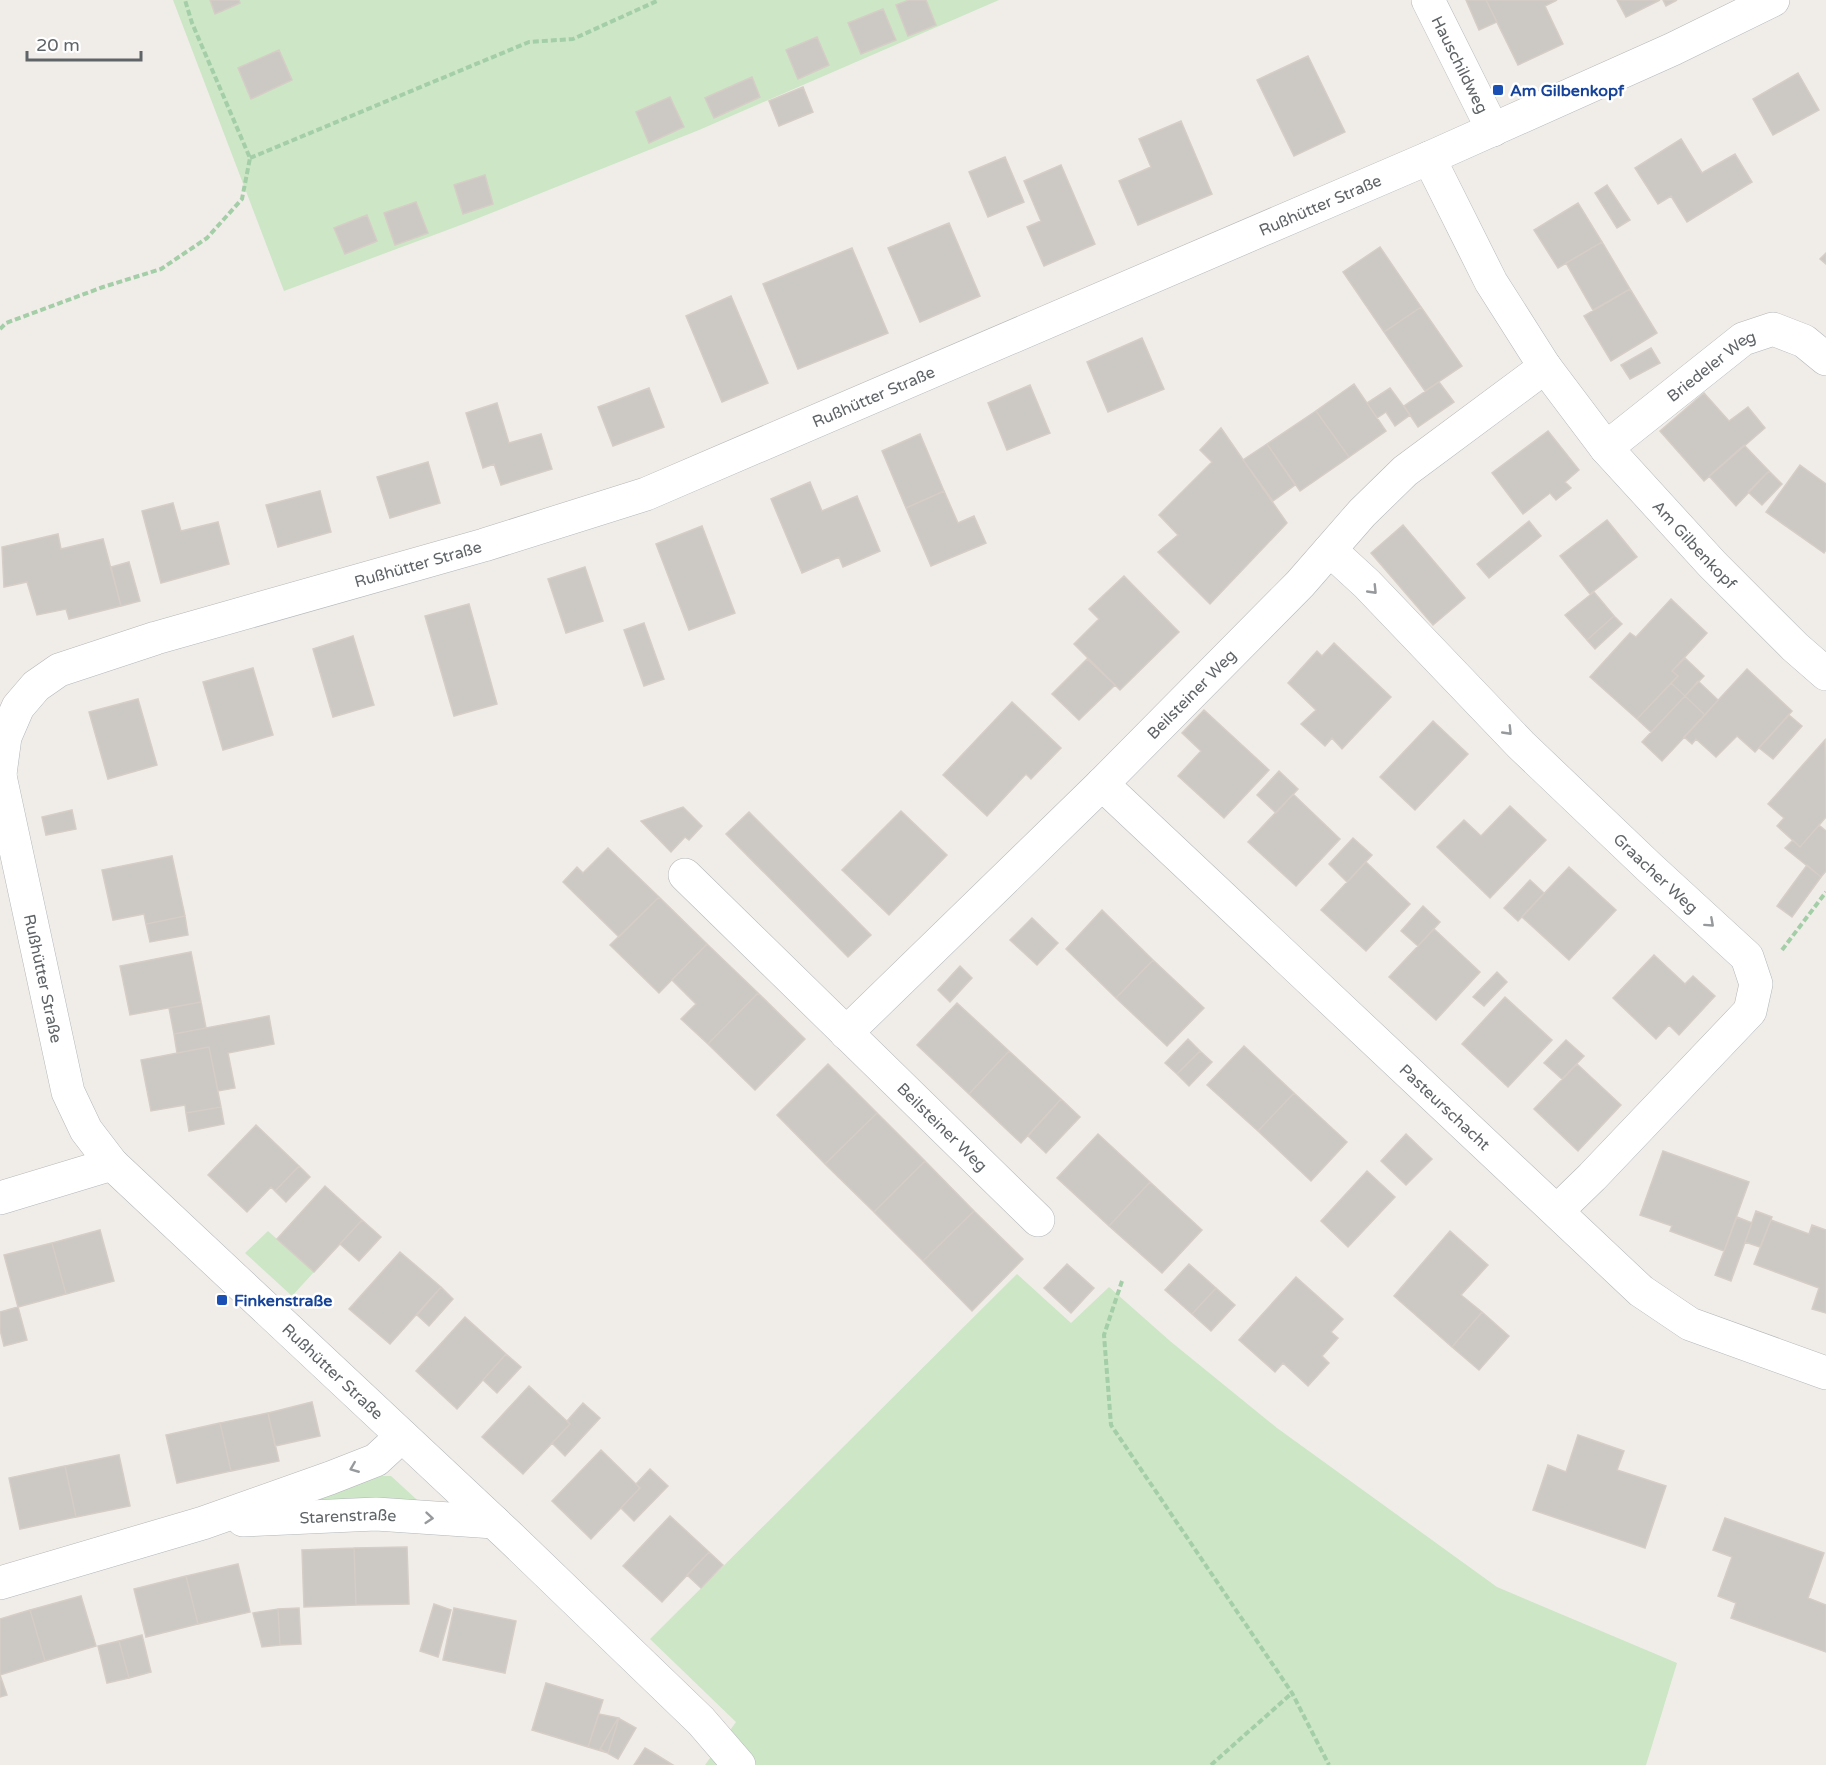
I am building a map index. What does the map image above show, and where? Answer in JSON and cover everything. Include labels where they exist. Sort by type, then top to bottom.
[{"type":"street","name":"Hauschildweg","points":[[1428,0],[1493,130]]},
{"type":"street","name":"Rußhütter Straße","points":[[739,1765],[701,1721],[494,1522],[112,1164],[86,1130],[68,1092],[0,775],[9,706],[59,670],[115,650],[484,545],[646,494],[1493,130],[1672,49],[1773,0]]},
{"type":"street","name":"Am Gilbenkopf","points":[[1429,158],[1491,282],[1545,367],[1606,448],[1712,564],[1826,674]]},
{"type":"street","name":"Briedeler Weg","points":[[1606,448],[1743,339],[1773,329],[1804,341],[1826,359]]},
{"type":"street","name":"Beilsteiner Weg","points":[[846,1033],[1102,784],[1300,584],[1362,513],[1405,471],[1545,367]]},
{"type":"street","name":"Graacher Weg","points":[[1330,550],[1367,584],[1521,745],[1747,957],[1753,997]]},
{"type":"street","name":"Pasteurschacht","points":[[1102,784],[1641,1291],[1690,1324],[1826,1373]]},
{"type":"street","name":"Beilsteiner Weg","points":[[685,875],[1038,1220]]},
{"type":"street","points":[[1557,1211],[1592,1177],[1753,997]]},
{"type":"street","points":[[0,1198],[112,1164]]},
{"type":"street","name":"Starenstraße","points":[[0,1583],[203,1523],[376,1460],[402,1436]]},
{"type":"street","name":"Starenstraße","points":[[203,1523],[314,1516],[376,1515],[494,1522]]},
{"type":"path","points":[[0,329],[6,323],[103,286],[161,269],[207,238],[242,199],[250,158],[192,23],[185,0]]},
{"type":"path","points":[[250,158],[529,42],[573,39],[659,0]]},
{"type":"path","points":[[1753,997],[1826,892]]},
{"type":"path","points":[[1122,1281],[1104,1335],[1111,1425],[1292,1693],[1329,1765]]},
{"type":"path","points":[[1211,1765],[1292,1693]]},
{"type":"green space","points":[[173,0],[999,0],[699,130],[466,223],[284,291]]},
{"type":"green space","points":[[268,1231],[314,1272],[292,1296],[245,1253]]},
{"type":"green space","points":[[1017,1274],[1071,1323],[1109,1287],[1170,1341],[1277,1428],[1497,1587],[1677,1663],[1646,1765],[705,1765],[736,1722],[650,1639]]},
{"type":"green space","points":[[381,1476],[391,1476],[427,1509],[290,1502]]},
{"type":"building","points":[[210,0],[239,0],[240,3],[215,14]]},
{"type":"building","points":[[909,0],[926,0],[936,25],[908,36],[896,5]]},
{"type":"building","points":[[1466,0],[1486,0],[1497,22],[1479,30]]},
{"type":"building","points":[[1486,0],[1557,0],[1545,6],[1563,44],[1518,65]]},
{"type":"building","points":[[1617,0],[1660,0],[1626,17]]},
{"type":"building","points":[[1663,0],[1677,0],[1666,6]]},
{"type":"building","points":[[883,9],[896,40],[861,54],[848,23]]},
{"type":"building","points":[[817,37],[829,65],[798,79],[786,50]]},
{"type":"building","points":[[279,50],[292,80],[251,99],[238,68]]},
{"type":"building","points":[[1308,56],[1345,132],[1294,156],[1257,80]]},
{"type":"building","points":[[1798,73],[1819,110],[1773,135],[1753,99]]},
{"type":"building","points":[[752,77],[760,97],[714,118],[705,98]]},
{"type":"building","points":[[803,87],[813,112],[779,126],[769,101]]},
{"type":"building","points":[[670,97],[684,127],[649,143],[636,112]]},
{"type":"building","points":[[1181,121],[1212,194],[1138,225],[1119,181],[1151,167],[1139,139]]},
{"type":"building","points":[[1681,139],[1702,173],[1735,154],[1752,182],[1687,222],[1671,196],[1658,204],[1635,168]]},
{"type":"building","points":[[1005,157],[1024,202],[988,217],[969,172]]},
{"type":"building","points":[[1061,165],[1095,244],[1044,266],[1027,227],[1041,221],[1024,181]]},
{"type":"building","points":[[485,175],[493,204],[463,214],[454,185]]},
{"type":"building","points":[[1607,185],[1630,220],[1617,228],[1595,193]]},
{"type":"building","points":[[416,202],[428,233],[395,245],[384,213]]},
{"type":"building","points":[[1578,203],[1602,242],[1558,268],[1534,230]]},
{"type":"building","points":[[367,215],[377,241],[345,254],[334,228]]},
{"type":"building","points":[[949,223],[980,296],[920,322],[888,248]]},
{"type":"building","points":[[1602,242],[1630,289],[1593,310],[1566,263]]},
{"type":"building","points":[[1380,247],[1421,307],[1384,332],[1343,272]]},
{"type":"building","points":[[852,248],[888,333],[798,369],[763,284]]},
{"type":"building","points":[[1826,253],[1826,264],[1820,259]]},
{"type":"building","points":[[1630,289],[1657,333],[1611,361],[1584,316]]},
{"type":"building","points":[[731,296],[768,383],[722,402],[686,316]]},
{"type":"building","points":[[1421,307],[1462,366],[1425,391],[1384,332]]},
{"type":"building","points":[[1142,338],[1164,389],[1108,412],[1087,362]]},
{"type":"building","points":[[1651,348],[1660,363],[1630,379],[1621,365]]},
{"type":"building","points":[[1439,382],[1454,402],[1418,427],[1404,406]]},
{"type":"building","points":[[1354,384],[1386,431],[1349,457],[1316,411]]},
{"type":"building","points":[[1030,385],[1050,433],[1007,450],[988,403]]},
{"type":"building","points":[[649,388],[664,427],[613,446],[598,407]]},
{"type":"building","points":[[1390,388],[1410,415],[1395,426],[1386,412],[1377,418],[1367,403]]},
{"type":"building","points":[[1704,393],[1729,421],[1748,407],[1765,428],[1704,481],[1660,431]]},
{"type":"building","points":[[497,403],[509,443],[541,434],[552,469],[501,485],[494,464],[483,468],[466,413]]},
{"type":"building","points":[[1316,411],[1349,457],[1300,491],[1267,444]]},
{"type":"building","points":[[1221,428],[1287,523],[1210,604],[1158,552],[1178,535],[1159,515],[1212,462],[1200,450]]},
{"type":"building","points":[[1548,431],[1579,470],[1565,482],[1571,488],[1556,500],[1550,493],[1523,514],[1492,473]]},
{"type":"building","points":[[920,434],[944,491],[906,508],[882,451]]},
{"type":"building","points":[[1267,444],[1295,485],[1273,501],[1243,460]]},
{"type":"building","points":[[1744,445],[1769,471],[1736,506],[1709,476]]},
{"type":"building","points":[[428,462],[440,503],[390,518],[377,477]]},
{"type":"building","points":[[1800,465],[1826,484],[1826,550],[1824,553],[1766,512]]},
{"type":"building","points":[[1769,471],[1782,484],[1762,505],[1748,492]]},
{"type":"building","points":[[810,482],[822,511],[857,496],[880,551],[843,567],[839,557],[802,573],[771,499]]},
{"type":"building","points":[[320,491],[331,532],[278,547],[266,505]]},
{"type":"building","points":[[944,491],[958,523],[974,516],[986,543],[931,566],[906,508]]},
{"type":"building","points":[[173,503],[181,531],[218,522],[229,564],[161,583],[142,511]]},
{"type":"building","points":[[1607,520],[1637,557],[1590,594],[1560,556]]},
{"type":"building","points":[[1529,521],[1541,536],[1489,578],[1477,564]]},
{"type":"building","points":[[1403,525],[1465,598],[1433,625],[1371,553]]},
{"type":"building","points":[[702,526],[735,613],[689,630],[656,544]]},
{"type":"building","points":[[58,534],[61,549],[103,539],[121,606],[69,619],[66,609],[37,615],[27,582],[4,587],[2,547]]},
{"type":"building","points":[[129,562],[140,601],[121,606],[111,567]]},
{"type":"building","points":[[585,567],[603,621],[566,633],[548,579]]},
{"type":"building","points":[[1124,576],[1179,632],[1120,690],[1074,644],[1099,619],[1089,609]]},
{"type":"building","points":[[1594,592],[1614,616],[1587,640],[1565,615]]},
{"type":"building","points":[[1671,599],[1707,633],[1672,671],[1678,676],[1637,719],[1590,677],[1630,633],[1636,637]]},
{"type":"building","points":[[469,604],[497,704],[454,716],[425,616]]},
{"type":"building","points":[[1614,616],[1622,624],[1595,649],[1587,640]]},
{"type":"building","points":[[644,623],[664,679],[644,686],[624,630]]},
{"type":"building","points":[[353,636],[374,705],[333,717],[313,649]]},
{"type":"building","points":[[1334,643],[1391,697],[1342,749],[1332,738],[1325,746],[1301,724],[1316,710],[1288,683],[1317,651],[1322,656]]},
{"type":"building","points":[[1685,658],[1704,676],[1685,696],[1671,683],[1678,676],[1672,671]]},
{"type":"building","points":[[1087,659],[1115,685],[1079,720],[1052,694]]},
{"type":"building","points":[[253,668],[273,735],[223,750],[203,682]]},
{"type":"building","points":[[1747,669],[1792,711],[1755,752],[1737,736],[1716,757],[1696,739],[1692,744],[1684,737]]},
{"type":"building","points":[[1698,681],[1718,700],[1705,715],[1685,696]]},
{"type":"building","points":[[1671,683],[1685,696],[1651,732],[1637,719]]},
{"type":"building","points":[[1685,696],[1705,715],[1662,761],[1642,742]]},
{"type":"building","points":[[138,699],[157,765],[108,779],[89,712]]},
{"type":"building","points":[[1012,702],[1061,748],[1031,779],[1026,774],[987,816],[943,775]]},
{"type":"building","points":[[1204,710],[1269,770],[1224,818],[1178,776],[1201,751],[1182,733]]},
{"type":"building","points":[[1789,715],[1802,726],[1773,759],[1759,748]]},
{"type":"building","points":[[1433,721],[1468,754],[1415,810],[1380,777]]},
{"type":"building","points":[[1825,740],[1826,817],[1800,847],[1777,826],[1784,818],[1768,804]]},
{"type":"building","points":[[1279,771],[1298,789],[1276,813],[1257,795]]},
{"type":"building","points":[[1293,794],[1340,839],[1296,886],[1248,842]]},
{"type":"building","points":[[1510,806],[1546,840],[1490,898],[1437,847],[1464,820],[1481,836]]},
{"type":"building","points":[[683,807],[702,826],[689,840],[685,837],[671,852],[641,821]]},
{"type":"building","points":[[72,810],[76,829],[46,835],[42,817]]},
{"type":"building","points":[[901,811],[947,855],[889,915],[842,870]]},
{"type":"building","points":[[749,812],[871,935],[848,957],[726,834]]},
{"type":"building","points":[[1819,825],[1826,831],[1826,871],[1821,877],[1785,848],[1793,840],[1800,847]]},
{"type":"building","points":[[1353,838],[1372,855],[1347,882],[1329,864]]},
{"type":"building","points":[[608,848],[659,897],[619,937],[563,882],[577,867],[583,873]]},
{"type":"building","points":[[172,856],[185,916],[146,924],[144,914],[113,920],[102,870]]},
{"type":"building","points":[[1366,862],[1410,904],[1366,951],[1321,910]]},
{"type":"building","points":[[1807,865],[1821,877],[1792,917],[1777,906]]},
{"type":"building","points":[[1569,867],[1616,910],[1569,960],[1522,917]]},
{"type":"building","points":[[1530,880],[1544,893],[1518,921],[1504,908]]},
{"type":"building","points":[[659,897],[707,944],[659,993],[610,945]]},
{"type":"building","points":[[1423,906],[1440,922],[1418,946],[1401,931]]},
{"type":"building","points":[[1102,910],[1153,960],[1116,998],[1066,949]]},
{"type":"building","points":[[185,916],[188,935],[150,942],[146,924]]},
{"type":"building","points":[[1032,918],[1058,943],[1037,965],[1010,940]]},
{"type":"building","points":[[1434,929],[1480,972],[1436,1020],[1389,977]]},
{"type":"building","points":[[707,944],[758,993],[708,1044],[681,1019],[696,1004],[672,980]]},
{"type":"building","points":[[191,952],[201,1002],[130,1015],[120,966]]},
{"type":"building","points":[[1654,955],[1685,984],[1693,976],[1715,996],[1679,1035],[1669,1025],[1656,1039],[1613,998]]},
{"type":"building","points":[[1153,960],[1204,1008],[1167,1046],[1116,998]]},
{"type":"building","points":[[960,966],[972,978],[950,1002],[938,990]]},
{"type":"building","points":[[1497,972],[1507,982],[1484,1006],[1473,997]]},
{"type":"building","points":[[758,993],[805,1039],[755,1090],[708,1044]]},
{"type":"building","points":[[1505,997],[1552,1040],[1508,1087],[1462,1044]]},
{"type":"building","points":[[201,1002],[206,1028],[174,1034],[169,1008]]},
{"type":"building","points":[[957,1003],[1009,1051],[969,1094],[917,1045]]},
{"type":"building","points":[[269,1016],[274,1044],[228,1053],[235,1088],[218,1091],[209,1047],[177,1053],[174,1034]]},
{"type":"building","points":[[1188,1039],[1200,1051],[1177,1074],[1165,1063]]},
{"type":"building","points":[[1566,1040],[1584,1056],[1562,1079],[1544,1063]]},
{"type":"building","points":[[1244,1046],[1294,1093],[1258,1131],[1207,1085]]},
{"type":"building","points":[[209,1047],[221,1107],[186,1113],[185,1105],[151,1111],[141,1060]]},
{"type":"building","points":[[1009,1051],[1061,1099],[1021,1143],[969,1094]]},
{"type":"building","points":[[1200,1051],[1212,1062],[1189,1086],[1177,1074]]},
{"type":"building","points":[[828,1064],[877,1113],[825,1164],[777,1115]]},
{"type":"building","points":[[1577,1064],[1621,1105],[1578,1151],[1534,1109]]},
{"type":"building","points":[[1294,1093],[1347,1142],[1311,1181],[1258,1131]]},
{"type":"building","points":[[1061,1099],[1080,1117],[1046,1153],[1028,1136]]},
{"type":"building","points":[[221,1107],[224,1124],[189,1131],[186,1113]]},
{"type":"building","points":[[877,1113],[925,1161],[874,1212],[825,1164]]},
{"type":"building","points":[[256,1125],[299,1166],[275,1191],[271,1187],[247,1212],[208,1175]]},
{"type":"building","points":[[1098,1134],[1150,1182],[1109,1226],[1057,1178]]},
{"type":"building","points":[[1406,1134],[1432,1159],[1406,1185],[1381,1161]]},
{"type":"building","points":[[1663,1151],[1749,1182],[1724,1251],[1670,1231],[1672,1226],[1640,1215]]},
{"type":"building","points":[[925,1161],[974,1211],[923,1261],[874,1212]]},
{"type":"building","points":[[299,1166],[310,1177],[286,1202],[275,1191]]},
{"type":"building","points":[[1367,1171],[1395,1197],[1348,1247],[1321,1221]]},
{"type":"building","points":[[1150,1182],[1202,1230],[1162,1273],[1109,1226]]},
{"type":"building","points":[[325,1186],[362,1220],[314,1272],[277,1239]]},
{"type":"building","points":[[974,1211],[1023,1259],[972,1311],[923,1261]]},
{"type":"building","points":[[1756,1211],[1772,1217],[1760,1247],[1745,1242]]},
{"type":"building","points":[[1737,1217],[1752,1223],[1731,1281],[1715,1275]]},
{"type":"building","points":[[362,1220],[381,1237],[359,1261],[340,1244]]},
{"type":"building","points":[[1771,1220],[1809,1234],[1812,1225],[1826,1230],[1826,1313],[1812,1309],[1819,1288],[1754,1264]]},
{"type":"building","points":[[100,1230],[114,1281],[66,1294],[52,1243]]},
{"type":"building","points":[[1450,1231],[1488,1265],[1461,1295],[1482,1312],[1452,1347],[1394,1296]]},
{"type":"building","points":[[52,1243],[66,1294],[18,1307],[4,1255]]},
{"type":"building","points":[[400,1252],[441,1287],[390,1344],[349,1309]]},
{"type":"building","points":[[1067,1264],[1094,1288],[1071,1313],[1044,1288]]},
{"type":"building","points":[[1189,1264],[1216,1288],[1192,1314],[1165,1290]]},
{"type":"building","points":[[1296,1277],[1343,1319],[1331,1332],[1338,1338],[1322,1356],[1329,1363],[1308,1386],[1283,1363],[1275,1372],[1239,1340]]},
{"type":"building","points":[[441,1287],[453,1299],[429,1326],[417,1315]]},
{"type":"building","points":[[1216,1288],[1235,1305],[1211,1331],[1192,1314]]},
{"type":"building","points":[[18,1307],[27,1340],[4,1346],[0,1330],[0,1312]]},
{"type":"building","points":[[1482,1312],[1509,1336],[1479,1370],[1452,1347]]},
{"type":"building","points":[[465,1317],[506,1354],[457,1409],[416,1371]]},
{"type":"building","points":[[506,1354],[521,1367],[497,1393],[483,1380]]},
{"type":"building","points":[[529,1386],[570,1424],[523,1474],[482,1437]]},
{"type":"building","points":[[312,1402],[320,1436],[275,1446],[268,1413]]},
{"type":"building","points":[[583,1403],[600,1418],[565,1456],[552,1443],[570,1424],[567,1421]]},
{"type":"building","points":[[268,1413],[279,1461],[231,1471],[220,1423]]},
{"type":"building","points":[[220,1423],[231,1471],[177,1483],[166,1435]]},
{"type":"building","points":[[1578,1435],[1624,1451],[1617,1470],[1666,1486],[1645,1548],[1533,1510],[1548,1465],[1566,1472]]},
{"type":"building","points":[[601,1450],[640,1488],[591,1539],[552,1501]]},
{"type":"building","points":[[119,1455],[130,1506],[76,1517],[65,1466]]},
{"type":"building","points":[[65,1466],[76,1517],[20,1529],[9,1478]]},
{"type":"building","points":[[650,1469],[668,1486],[634,1521],[621,1508],[640,1488],[636,1484]]},
{"type":"building","points":[[670,1516],[709,1552],[662,1602],[623,1566]]},
{"type":"building","points":[[1725,1518],[1824,1553],[1808,1598],[1826,1605],[1826,1652],[1731,1618],[1736,1603],[1718,1596],[1732,1557],[1713,1550]]},
{"type":"building","points":[[407,1547],[409,1604],[356,1605],[354,1548]]},
{"type":"building","points":[[354,1548],[356,1605],[304,1607],[302,1550]]},
{"type":"building","points":[[709,1552],[723,1565],[701,1588],[687,1575]]},
{"type":"building","points":[[238,1564],[250,1612],[198,1624],[186,1576]]},
{"type":"building","points":[[186,1576],[198,1624],[146,1637],[134,1589]]},
{"type":"building","points":[[81,1596],[96,1646],[45,1661],[30,1610]]},
{"type":"building","points":[[434,1604],[451,1610],[438,1657],[420,1651]]},
{"type":"building","points":[[299,1608],[301,1644],[280,1645],[278,1609]]},
{"type":"building","points":[[454,1608],[516,1621],[505,1673],[443,1660]]},
{"type":"building","points":[[278,1609],[280,1645],[262,1647],[253,1613]]},
{"type":"building","points":[[30,1610],[45,1661],[0,1675],[0,1619]]},
{"type":"building","points":[[142,1635],[151,1672],[129,1678],[119,1641]]},
{"type":"building","points":[[119,1641],[129,1678],[107,1683],[98,1646]]},
{"type":"building","points":[[0,1675],[7,1695],[0,1697]]},
{"type":"building","points":[[546,1683],[603,1700],[588,1747],[532,1730]]},
{"type":"building","points":[[599,1714],[619,1718],[608,1753],[588,1747]]},
{"type":"building","points":[[618,1718],[636,1728],[618,1759],[600,1749]]},
{"type":"building","points":[[645,1748],[652,1752],[673,1765],[634,1765]]},
{"type":"place","name":"Am Gilbenkopf","points":[[1498,90]]},
{"type":"place","name":"Finkenstraße","points":[[222,1300]]}]
